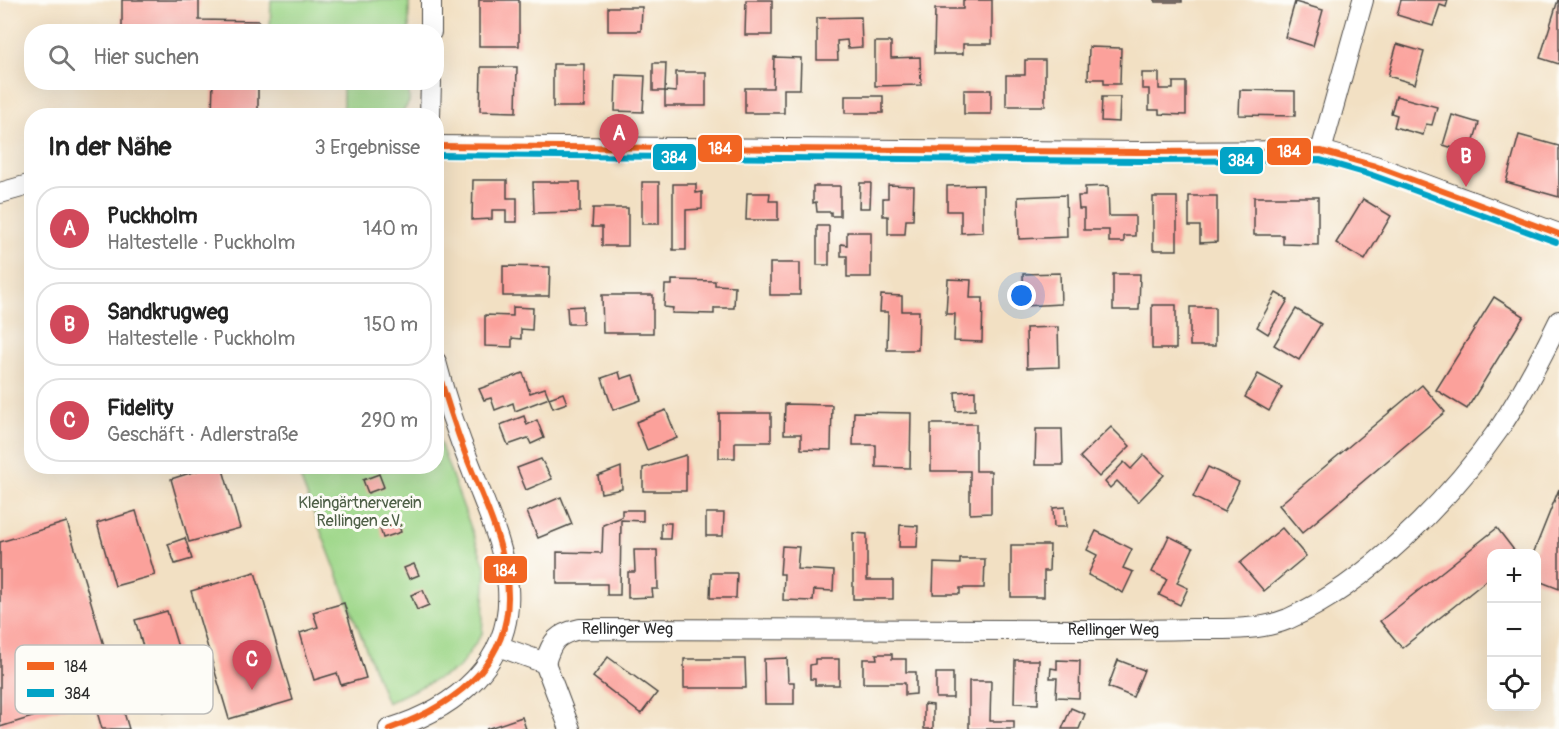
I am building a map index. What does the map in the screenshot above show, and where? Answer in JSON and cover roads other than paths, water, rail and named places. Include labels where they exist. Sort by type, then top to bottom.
[{"type":"street","points":[[431,0],[431,24]]},
{"type":"street","points":[[1321,151],[1363,0]]},
{"type":"street","points":[[430,108],[431,90]]},
{"type":"street","points":[[444,146],[1140,152],[1321,151],[1375,166],[1559,234]]},
{"type":"street","points":[[0,193],[24,186]]},
{"type":"street","name":"Rellinger Weg","points":[[545,663],[550,646],[562,633],[580,628],[1226,629],[1263,626],[1284,620],[1315,606],[1342,588],[1392,548],[1437,504],[1499,428],[1532,375],[1559,321]]},
{"type":"street","points":[[389,729],[437,710],[465,689],[486,668],[498,646],[507,614],[508,589],[505,566],[444,386]]},
{"type":"street","points":[[498,646],[545,663],[570,729]]},
{"type":"place","name":"Puckholm","points":[[619,164]]},
{"type":"place","name":"Sandkrugweg","points":[[1466,187]]},
{"type":"place","name":"Fidelity","points":[[252,690]]},
{"type":"park label","name":"Kleingärtnerverein Rellingen e.V.","points":[[360,512]]}]
